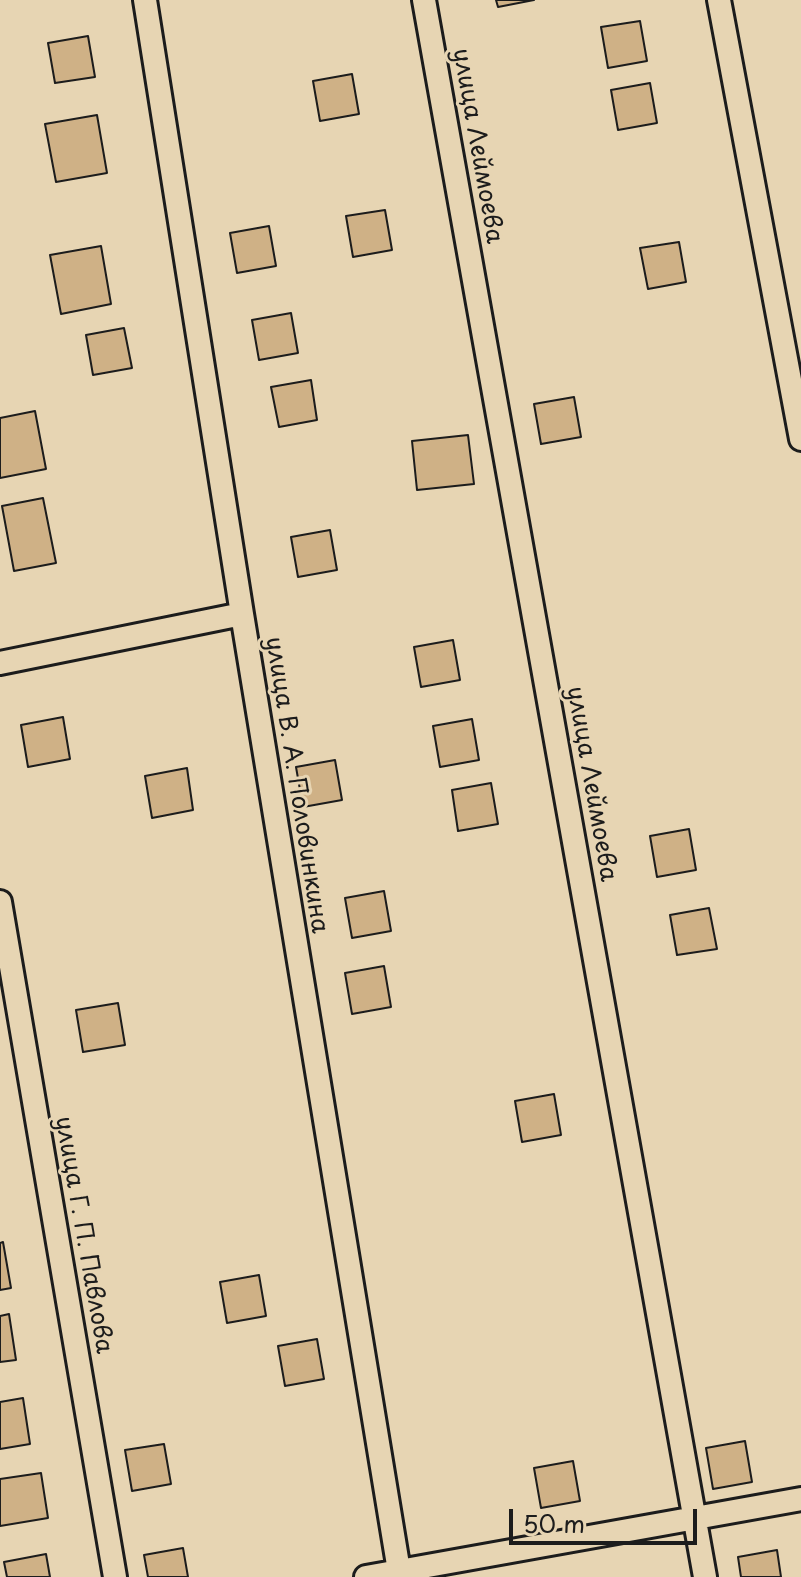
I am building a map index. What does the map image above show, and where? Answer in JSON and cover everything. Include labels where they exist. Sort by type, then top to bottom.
[{"type":"street","name":"улица В. А. Половинкина","points":[[145,0],[242,614],[400,1574]]},
{"type":"street","name":"улица Леймоева","points":[[424,0],[705,1577]]},
{"type":"street","points":[[719,0],[801,439]]},
{"type":"street","points":[[0,663],[242,614]]},
{"type":"street","name":"улица Г. П. Павлова","points":[[0,902],[115,1577]]},
{"type":"street","points":[[366,1577],[400,1574],[801,1499]]},
{"type":"building","points":[[496,0],[534,0],[498,7]]},
{"type":"building","points":[[640,21],[647,61],[608,68],[601,27]]},
{"type":"building","points":[[88,36],[95,77],[55,83],[48,43]]},
{"type":"building","points":[[352,74],[359,114],[320,121],[313,81]]},
{"type":"building","points":[[650,83],[657,123],[618,130],[611,90]]},
{"type":"building","points":[[97,115],[107,173],[56,182],[45,124]]},
{"type":"building","points":[[385,210],[392,250],[353,257],[346,216]]},
{"type":"building","points":[[269,226],[276,266],[237,273],[230,233]]},
{"type":"building","points":[[679,242],[686,282],[648,289],[640,248]]},
{"type":"building","points":[[101,246],[111,304],[61,314],[50,255]]},
{"type":"building","points":[[291,313],[298,353],[259,360],[252,320]]},
{"type":"building","points":[[124,328],[132,368],[93,375],[86,335]]},
{"type":"building","points":[[311,380],[317,420],[279,427],[271,387]]},
{"type":"building","points":[[574,397],[581,437],[541,444],[534,404]]},
{"type":"building","points":[[35,411],[46,469],[0,478],[0,418]]},
{"type":"building","points":[[468,435],[474,484],[417,490],[412,441]]},
{"type":"building","points":[[43,498],[56,563],[14,571],[2,506]]},
{"type":"building","points":[[330,530],[337,570],[298,577],[291,537]]},
{"type":"building","points":[[453,640],[460,680],[421,687],[414,647]]},
{"type":"building","points":[[63,717],[70,759],[28,767],[21,725]]},
{"type":"building","points":[[472,719],[479,760],[440,767],[433,726]]},
{"type":"building","points":[[335,760],[342,800],[303,807],[296,767]]},
{"type":"building","points":[[187,768],[193,810],[152,818],[145,776]]},
{"type":"building","points":[[491,783],[498,824],[458,831],[452,790]]},
{"type":"building","points":[[689,829],[696,870],[657,877],[650,836]]},
{"type":"building","points":[[384,891],[391,931],[352,938],[345,898]]},
{"type":"building","points":[[709,908],[717,949],[677,955],[670,915]]},
{"type":"building","points":[[384,966],[391,1007],[352,1014],[345,973]]},
{"type":"building","points":[[118,1003],[125,1045],[83,1052],[76,1010]]},
{"type":"building","points":[[554,1094],[561,1135],[522,1142],[515,1101]]},
{"type":"building","points":[[3,1242],[11,1288],[0,1290],[0,1243]]},
{"type":"building","points":[[259,1275],[266,1316],[227,1323],[220,1282]]},
{"type":"building","points":[[9,1314],[16,1360],[0,1362],[0,1316]]},
{"type":"building","points":[[317,1339],[324,1379],[285,1386],[278,1346]]},
{"type":"building","points":[[23,1398],[30,1444],[0,1449],[0,1402]]},
{"type":"building","points":[[745,1441],[752,1482],[713,1489],[706,1448]]},
{"type":"building","points":[[164,1444],[171,1484],[132,1491],[125,1450]]},
{"type":"building","points":[[573,1461],[580,1501],[541,1508],[534,1468]]},
{"type":"building","points":[[41,1473],[48,1518],[0,1526],[0,1479]]},
{"type":"building","points":[[183,1548],[188,1577],[148,1577],[144,1555]]},
{"type":"building","points":[[777,1550],[781,1577],[741,1577],[738,1557]]},
{"type":"building","points":[[46,1554],[50,1577],[7,1577],[4,1562]]}]
